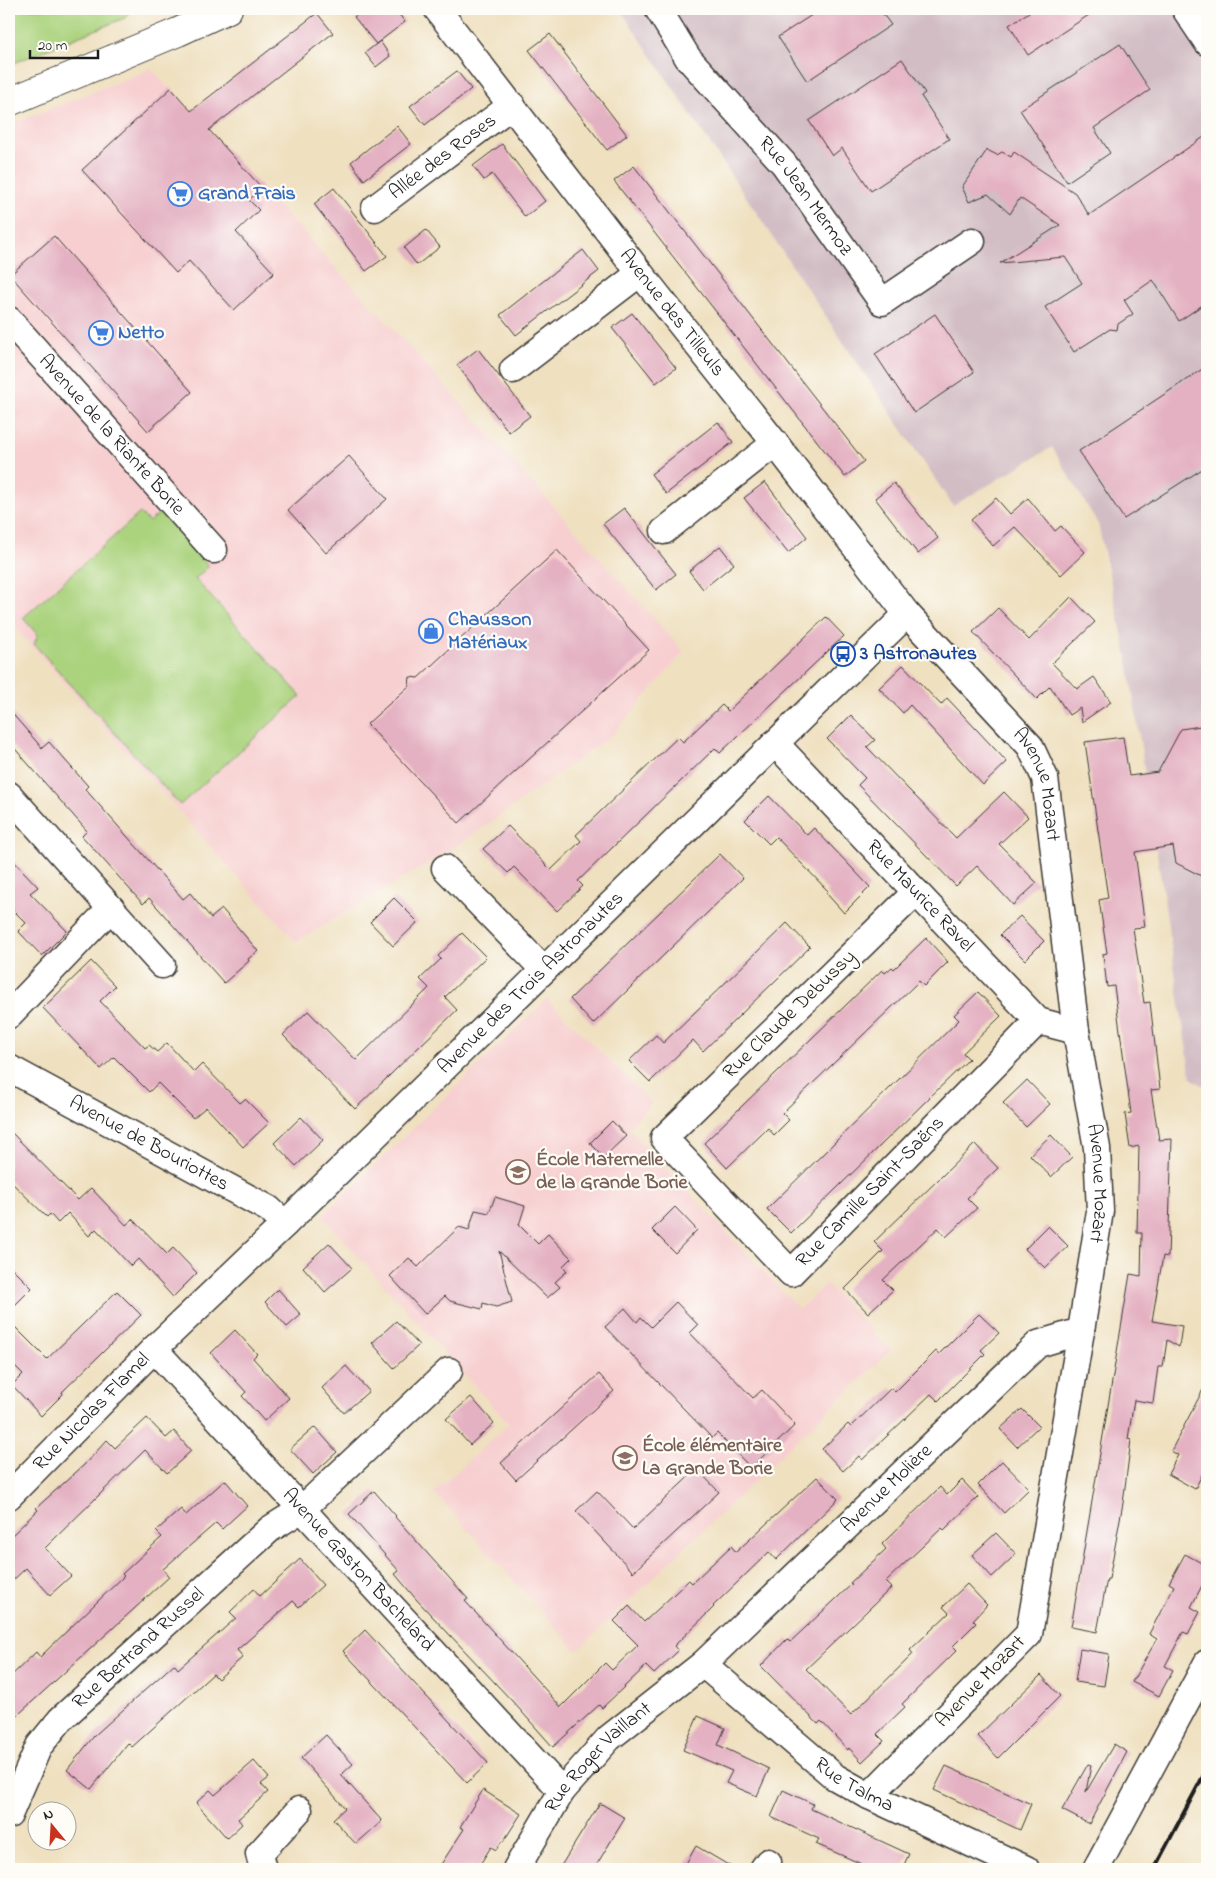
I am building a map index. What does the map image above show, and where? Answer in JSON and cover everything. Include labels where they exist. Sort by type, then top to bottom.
[{"type":"street","points":[[9,102],[178,32],[228,9]]},
{"type":"street","name":"Avenue des Tilleuls","points":[[437,9],[640,273],[907,614]]},
{"type":"street","name":"Rue Jean Mermoz","points":[[658,9],[688,58],[784,164],[882,302],[972,241]]},
{"type":"street","points":[[1185,9],[1207,42]]},
{"type":"street","name":"Allée des Roses","points":[[375,208],[512,105]]},
{"type":"street","points":[[513,370],[640,273]]},
{"type":"street","name":"Avenue de la Riante Borie","points":[[9,320],[214,550]]},
{"type":"street","points":[[664,531],[775,443]]},
{"type":"street","name":"Avenue des Trois Astronautes","points":[[154,1349],[285,1224],[907,614]]},
{"type":"street","name":"Avenue Mozart","points":[[869,1796],[1029,1634],[1100,1211],[1097,1148],[1076,1031],[1045,778],[1030,746],[907,614]]},
{"type":"street","name":"Rue Maurice Ravel","points":[[775,744],[1038,1021]]},
{"type":"street","points":[[9,795],[162,965]]},
{"type":"street","points":[[445,868],[544,970]]},
{"type":"street","name":"Rue Claude Debussy","points":[[664,1138],[916,892]]},
{"type":"street","points":[[9,1015],[110,908]]},
{"type":"street","points":[[1038,1021],[1076,1031]]},
{"type":"street","name":"Rue Camille Saint-Saëns","points":[[664,1138],[791,1273],[1038,1021]]},
{"type":"street","name":"Avenue de Bouriottes","points":[[9,1068],[269,1209],[285,1224]]},
{"type":"street","name":"Avenue Molière","points":[[703,1664],[1038,1344],[1081,1331]]},
{"type":"street","name":"Rue Nicolas Flamel","points":[[9,1496],[154,1349]]},
{"type":"street","name":"Avenue Gaston Bachelard","points":[[154,1349],[562,1791]]},
{"type":"street","name":"Rue Bertrand Russel","points":[[9,1815],[39,1746],[61,1719],[270,1529],[302,1509],[449,1371]]},
{"type":"street","points":[[1096,1869],[1207,1663]]},
{"type":"street","name":"Rue Roger Vaillant","points":[[516,1869],[562,1791],[609,1738],[703,1664]]},
{"type":"street","name":"Rue Talma","points":[[703,1664],[835,1778],[869,1796],[1026,1869]]},
{"type":"street","points":[[263,1869],[259,1854],[299,1810]]},
{"type":"shaded area","points":[[620,9],[1207,9],[1207,1088],[1191,1078],[1128,661],[1098,524],[1052,447],[953,506]]},
{"type":"shaded area","points":[[151,69],[429,368],[684,652],[612,735],[459,845],[296,942],[9,621],[9,125]]},
{"type":"shaded area","points":[[547,999],[652,1103],[628,1128],[799,1309],[826,1284],[891,1350],[577,1651],[434,1492],[509,1424],[322,1216]]},
{"type":"green space","points":[[9,9],[130,9],[127,17],[9,65]]},
{"type":"green space","points":[[161,512],[209,566],[195,579],[301,696],[180,805],[34,644],[38,635],[23,618],[140,513],[149,522]]},
{"type":"building","points":[[364,9],[395,9],[405,22],[376,44],[354,17]]},
{"type":"building","points":[[821,9],[879,9],[891,25],[807,81],[778,37]]},
{"type":"building","points":[[1034,9],[1098,9],[1028,55],[1009,25]]},
{"type":"building","name":"Grand Frais","points":[[317,13],[333,33],[209,130],[262,188],[249,200],[259,210],[236,232],[274,273],[234,310],[189,261],[176,273],[82,170],[171,88],[191,111]]},
{"type":"building","points":[[550,34],[627,135],[607,150],[529,50]]},
{"type":"building","points":[[380,41],[390,56],[376,67],[365,53]]},
{"type":"building","points":[[1120,44],[1150,90],[1094,128],[1110,153],[1067,182],[1020,110]]},
{"type":"building","points":[[902,59],[925,93],[921,96],[949,139],[871,191],[842,148],[832,156],[809,121]]},
{"type":"building","points":[[457,71],[471,89],[425,125],[410,106]]},
{"type":"building","points":[[397,126],[411,144],[364,180],[351,162]]},
{"type":"building","points":[[1207,135],[1207,302],[1179,321],[1153,280],[1124,300],[1133,314],[1118,324],[1117,330],[1110,329],[1074,352],[1045,307],[1082,283],[1065,257],[1000,263],[1060,225],[1020,198],[1010,214],[988,194],[969,202],[962,187],[987,150],[997,155],[1002,152],[1011,157],[1014,152],[1075,193],[1089,215]]},
{"type":"building","points":[[502,144],[545,201],[525,217],[492,174],[484,180],[473,166]]},
{"type":"building","points":[[634,166],[864,461],[845,477],[614,181]]},
{"type":"building","points":[[334,188],[387,256],[366,271],[314,204]]},
{"type":"building","points":[[426,230],[440,247],[417,265],[404,248]]},
{"type":"building","name":"Netto","points":[[54,236],[192,392],[148,431],[10,275]]},
{"type":"building","points":[[583,250],[599,271],[516,335],[500,315]]},
{"type":"building","points":[[632,313],[676,368],[656,383],[612,328]]},
{"type":"building","points":[[935,314],[974,372],[914,413],[875,354]]},
{"type":"building","points":[[478,349],[530,416],[509,432],[457,365]]},
{"type":"building","points":[[1207,366],[1207,466],[1124,519],[1079,451]]},
{"type":"building","points":[[718,422],[733,442],[666,494],[651,474]]},
{"type":"building","points":[[349,456],[387,499],[326,553],[288,510]]},
{"type":"building","points":[[765,482],[807,537],[788,553],[744,498]]},
{"type":"building","points":[[894,483],[938,538],[918,554],[875,498]]},
{"type":"building","points":[[996,498],[1010,514],[1028,498],[1055,531],[1061,526],[1085,552],[1061,575],[1015,527],[993,546],[971,520]]},
{"type":"building","points":[[624,508],[676,574],[656,590],[603,524]]},
{"type":"building","points":[[720,546],[734,564],[703,589],[689,571]]},
{"type":"building","points":[[557,550],[649,650],[459,823],[367,724],[409,686],[410,677],[418,678]]},
{"type":"building","points":[[1071,597],[1095,622],[1052,663],[1077,689],[1094,677],[1111,702],[1082,722],[1080,708],[1069,715],[1050,686],[1037,699],[973,632],[998,608],[1029,640]]},
{"type":"building","points":[[826,617],[844,636],[720,753],[715,748],[578,881],[583,886],[557,911],[514,867],[508,873],[483,849],[508,826],[551,870],[581,841],[576,835],[678,737],[683,742],[722,705],[728,711]]},
{"type":"building","points":[[903,665],[941,705],[947,698],[1007,762],[983,785],[910,705],[903,713],[879,688]]},
{"type":"building","points":[[9,710],[42,748],[49,742],[88,786],[85,789],[183,899],[190,893],[211,918],[222,909],[258,951],[224,983],[149,898],[143,904],[82,836],[87,831],[9,742]]},
{"type":"building","points":[[851,715],[875,740],[867,747],[956,838],[1004,792],[1028,817],[999,844],[1037,883],[1013,905],[977,866],[956,886],[858,785],[865,778],[827,739]]},
{"type":"building","points":[[1207,725],[1207,879],[1176,863],[1173,846],[1135,852],[1145,927],[1133,928],[1144,1003],[1150,1002],[1160,1089],[1151,1090],[1159,1140],[1172,1139],[1168,1257],[1163,1256],[1152,1321],[1182,1326],[1179,1347],[1167,1340],[1163,1367],[1158,1367],[1153,1403],[1134,1400],[1128,1439],[1131,1440],[1123,1503],[1097,1632],[1071,1627],[1130,1274],[1141,1276],[1142,1233],[1137,1233],[1139,1146],[1130,1148],[1125,1114],[1131,1113],[1114,986],[1107,987],[1103,954],[1107,953],[1099,900],[1108,898],[1085,742],[1123,737],[1129,776],[1158,772],[1181,729]]},
{"type":"building","points":[[769,796],[807,835],[814,828],[870,887],[844,913],[826,893],[828,891],[776,837],[769,844],[745,820]]},
{"type":"building","points":[[720,854],[743,878],[593,1024],[570,999]]},
{"type":"building","points":[[9,856],[38,887],[30,893],[67,931],[42,956],[18,931],[26,923],[9,906]]},
{"type":"building","points":[[394,898],[418,922],[393,946],[370,922]]},
{"type":"building","points":[[1020,916],[1044,941],[1025,960],[1000,935]]},
{"type":"building","points":[[787,923],[810,947],[703,1051],[693,1040],[650,1082],[629,1061],[656,1035],[663,1043]]},
{"type":"building","points":[[462,933],[486,957],[445,997],[457,1010],[355,1109],[283,1035],[308,1011],[356,1060],[429,988],[420,979],[441,959],[438,956]]},
{"type":"building","points":[[926,938],[948,962],[924,986],[919,981],[782,1113],[789,1120],[774,1135],[768,1128],[727,1168],[704,1143],[882,970],[885,973],[892,967],[894,969]]},
{"type":"building","points":[[91,961],[115,986],[100,1001],[145,1048],[149,1045],[157,1052],[167,1043],[194,1072],[202,1064],[240,1103],[245,1099],[269,1123],[243,1147],[206,1107],[193,1118],[158,1083],[149,1092],[114,1057],[101,1069],[43,1008]]},
{"type":"building","points":[[978,992],[1001,1016],[963,1053],[969,1059],[791,1233],[767,1209],[959,1020],[954,1015]]},
{"type":"building","points":[[1027,1080],[1050,1104],[1026,1127],[1003,1103]]},
{"type":"building","points":[[301,1117],[323,1140],[296,1166],[274,1143]]},
{"type":"building","points":[[612,1121],[626,1136],[604,1157],[590,1143]]},
{"type":"building","points":[[9,1130],[78,1200],[91,1188],[126,1225],[133,1219],[167,1254],[173,1248],[197,1273],[173,1297],[138,1259],[131,1266],[96,1229],[89,1236],[68,1213],[58,1223],[50,1214],[47,1217],[9,1180]]},
{"type":"building","points":[[1051,1135],[1072,1157],[1051,1177],[1030,1155]]},
{"type":"building","points":[[975,1144],[998,1168],[967,1198],[977,1208],[946,1237],[938,1228],[883,1280],[893,1290],[868,1313],[845,1289],[883,1251],[874,1242]]},
{"type":"building","points":[[495,1197],[525,1206],[519,1225],[538,1244],[548,1234],[571,1258],[563,1266],[567,1271],[555,1282],[560,1287],[547,1298],[499,1251],[512,1302],[496,1307],[483,1303],[482,1309],[450,1301],[445,1296],[425,1314],[390,1276],[409,1258],[418,1267],[459,1227],[469,1230],[475,1210],[489,1213]]},
{"type":"building","points":[[675,1207],[697,1230],[675,1253],[652,1230]]},
{"type":"building","points":[[1048,1226],[1068,1246],[1045,1268],[1025,1249]]},
{"type":"building","points":[[329,1243],[352,1268],[325,1292],[303,1267]]},
{"type":"building","points":[[9,1265],[32,1288],[9,1311]]},
{"type":"building","points":[[278,1289],[301,1315],[287,1327],[265,1302]]},
{"type":"building","points":[[117,1291],[141,1315],[62,1392],[63,1394],[41,1416],[12,1385],[23,1374],[9,1360],[9,1321],[47,1359]]},
{"type":"building","points":[[676,1302],[698,1325],[690,1333],[753,1398],[762,1390],[795,1425],[751,1468],[717,1433],[712,1438],[605,1327],[625,1308],[637,1322],[641,1317],[651,1327]]},
{"type":"building","points":[[979,1314],[999,1333],[981,1350],[985,1354],[938,1401],[931,1394],[862,1460],[859,1456],[843,1471],[822,1449],[848,1424],[851,1427],[891,1388],[895,1392],[936,1351],[939,1354]]},
{"type":"building","points":[[396,1321],[419,1345],[394,1368],[372,1343]]},
{"type":"building","points":[[235,1330],[257,1354],[253,1358],[289,1398],[264,1421],[242,1396],[246,1392],[211,1353]]},
{"type":"building","points":[[346,1366],[369,1391],[344,1413],[322,1388]]},
{"type":"building","points":[[599,1374],[614,1391],[516,1480],[501,1463]]},
{"type":"building","points":[[1207,1382],[1207,1464],[1195,1489],[1168,1474],[1178,1455],[1171,1451]]},
{"type":"building","points":[[471,1397],[494,1423],[470,1445],[446,1419]]},
{"type":"building","points":[[1022,1409],[1039,1426],[1017,1447],[1000,1429]]},
{"type":"building","points":[[147,1418],[166,1438],[174,1431],[191,1451],[167,1473],[145,1450],[45,1548],[71,1576],[50,1595],[26,1568],[9,1584],[9,1538],[38,1510],[36,1508],[84,1465],[107,1440],[115,1448]]},
{"type":"building","points":[[315,1427],[337,1452],[313,1474],[290,1449]]},
{"type":"building","points":[[1002,1461],[1029,1489],[1004,1513],[978,1485]]},
{"type":"building","points":[[697,1469],[719,1492],[633,1572],[576,1511],[597,1491],[633,1529]]},
{"type":"building","points":[[817,1477],[838,1499],[776,1560],[769,1552],[674,1646],[678,1651],[654,1674],[646,1666],[602,1708],[599,1705],[553,1747],[416,1599],[395,1574],[399,1571],[349,1514],[374,1491],[468,1599],[465,1601],[561,1707],[605,1663],[612,1670],[638,1645],[614,1621],[629,1606],[644,1622],[689,1580],[692,1583],[731,1546],[736,1552]]},
{"type":"building","points":[[225,1480],[247,1506],[222,1529],[216,1523],[163,1569],[169,1577],[9,1723],[9,1678],[36,1652],[40,1657],[124,1576],[122,1574],[162,1537],[156,1531],[181,1509],[186,1515]]},
{"type":"building","points":[[962,1480],[978,1497],[885,1582],[891,1588],[806,1669],[851,1715],[913,1654],[910,1650],[949,1613],[943,1607],[967,1584],[987,1605],[973,1620],[976,1623],[953,1646],[957,1650],[902,1704],[905,1707],[877,1734],[884,1741],[862,1762],[821,1721],[818,1724],[761,1666],[787,1639],[790,1642],[852,1584],[850,1583],[886,1549],[882,1544],[940,1487],[947,1495]]},
{"type":"building","points":[[996,1533],[1016,1554],[992,1577],[972,1555]]},
{"type":"building","points":[[1185,1554],[1207,1566],[1207,1576],[1191,1607],[1200,1612],[1188,1634],[1183,1632],[1165,1666],[1173,1670],[1159,1696],[1132,1682],[1157,1639],[1149,1634],[1174,1586],[1169,1583]]},
{"type":"building","points":[[300,1559],[323,1585],[299,1607],[293,1601],[237,1650],[243,1657],[218,1679],[213,1674],[132,1747],[128,1743],[91,1789],[67,1770],[94,1736],[174,1664],[178,1669],[236,1618],[230,1612],[254,1589],[260,1596]]},
{"type":"building","points":[[365,1630],[488,1763],[467,1783],[343,1651]]},
{"type":"building","points":[[1080,1649],[1109,1654],[1104,1686],[1075,1682]]},
{"type":"building","points":[[1041,1675],[1060,1696],[998,1758],[978,1736]]},
{"type":"building","points":[[698,1716],[725,1728],[718,1745],[769,1769],[757,1796],[726,1783],[732,1771],[683,1750]]},
{"type":"building","points":[[326,1735],[353,1764],[341,1775],[382,1821],[356,1844],[333,1819],[345,1808],[301,1758]]},
{"type":"building","points":[[1114,1744],[1127,1752],[1089,1824],[1062,1810],[1088,1764],[1091,1765],[1086,1792]]},
{"type":"building","points":[[254,1761],[269,1778],[261,1784],[268,1792],[238,1819],[242,1824],[227,1838],[196,1803],[210,1790],[215,1795]]},
{"type":"building","points":[[946,1766],[1031,1804],[1020,1830],[934,1790]]},
{"type":"building","points":[[483,1790],[521,1814],[503,1842],[496,1850],[491,1847],[477,1869],[438,1869],[464,1829],[460,1827]]},
{"type":"building","points":[[783,1790],[813,1804],[811,1809],[909,1854],[902,1869],[873,1869],[816,1844],[819,1839],[771,1817]]},
{"type":"building","points":[[600,1803],[625,1818],[594,1869],[559,1869]]},
{"type":"building","points":[[696,1846],[735,1869],[683,1869]]},
{"type":"railway","points":[[1154,1869],[1207,1769]]},
{"type":"place","name":"Grand Frais","points":[[180,194]]},
{"type":"place","name":"Netto","points":[[101,333]]},
{"type":"place","name":"Chausson Matériaux","points":[[431,631]]},
{"type":"place","name":"3 Astronautes","points":[[843,654]]},
{"type":"place","name":"École Maternelle de la Grande Borie","points":[[518,1172]]},
{"type":"place","name":"École élémentaire La Grande Borie","points":[[625,1458]]}]
